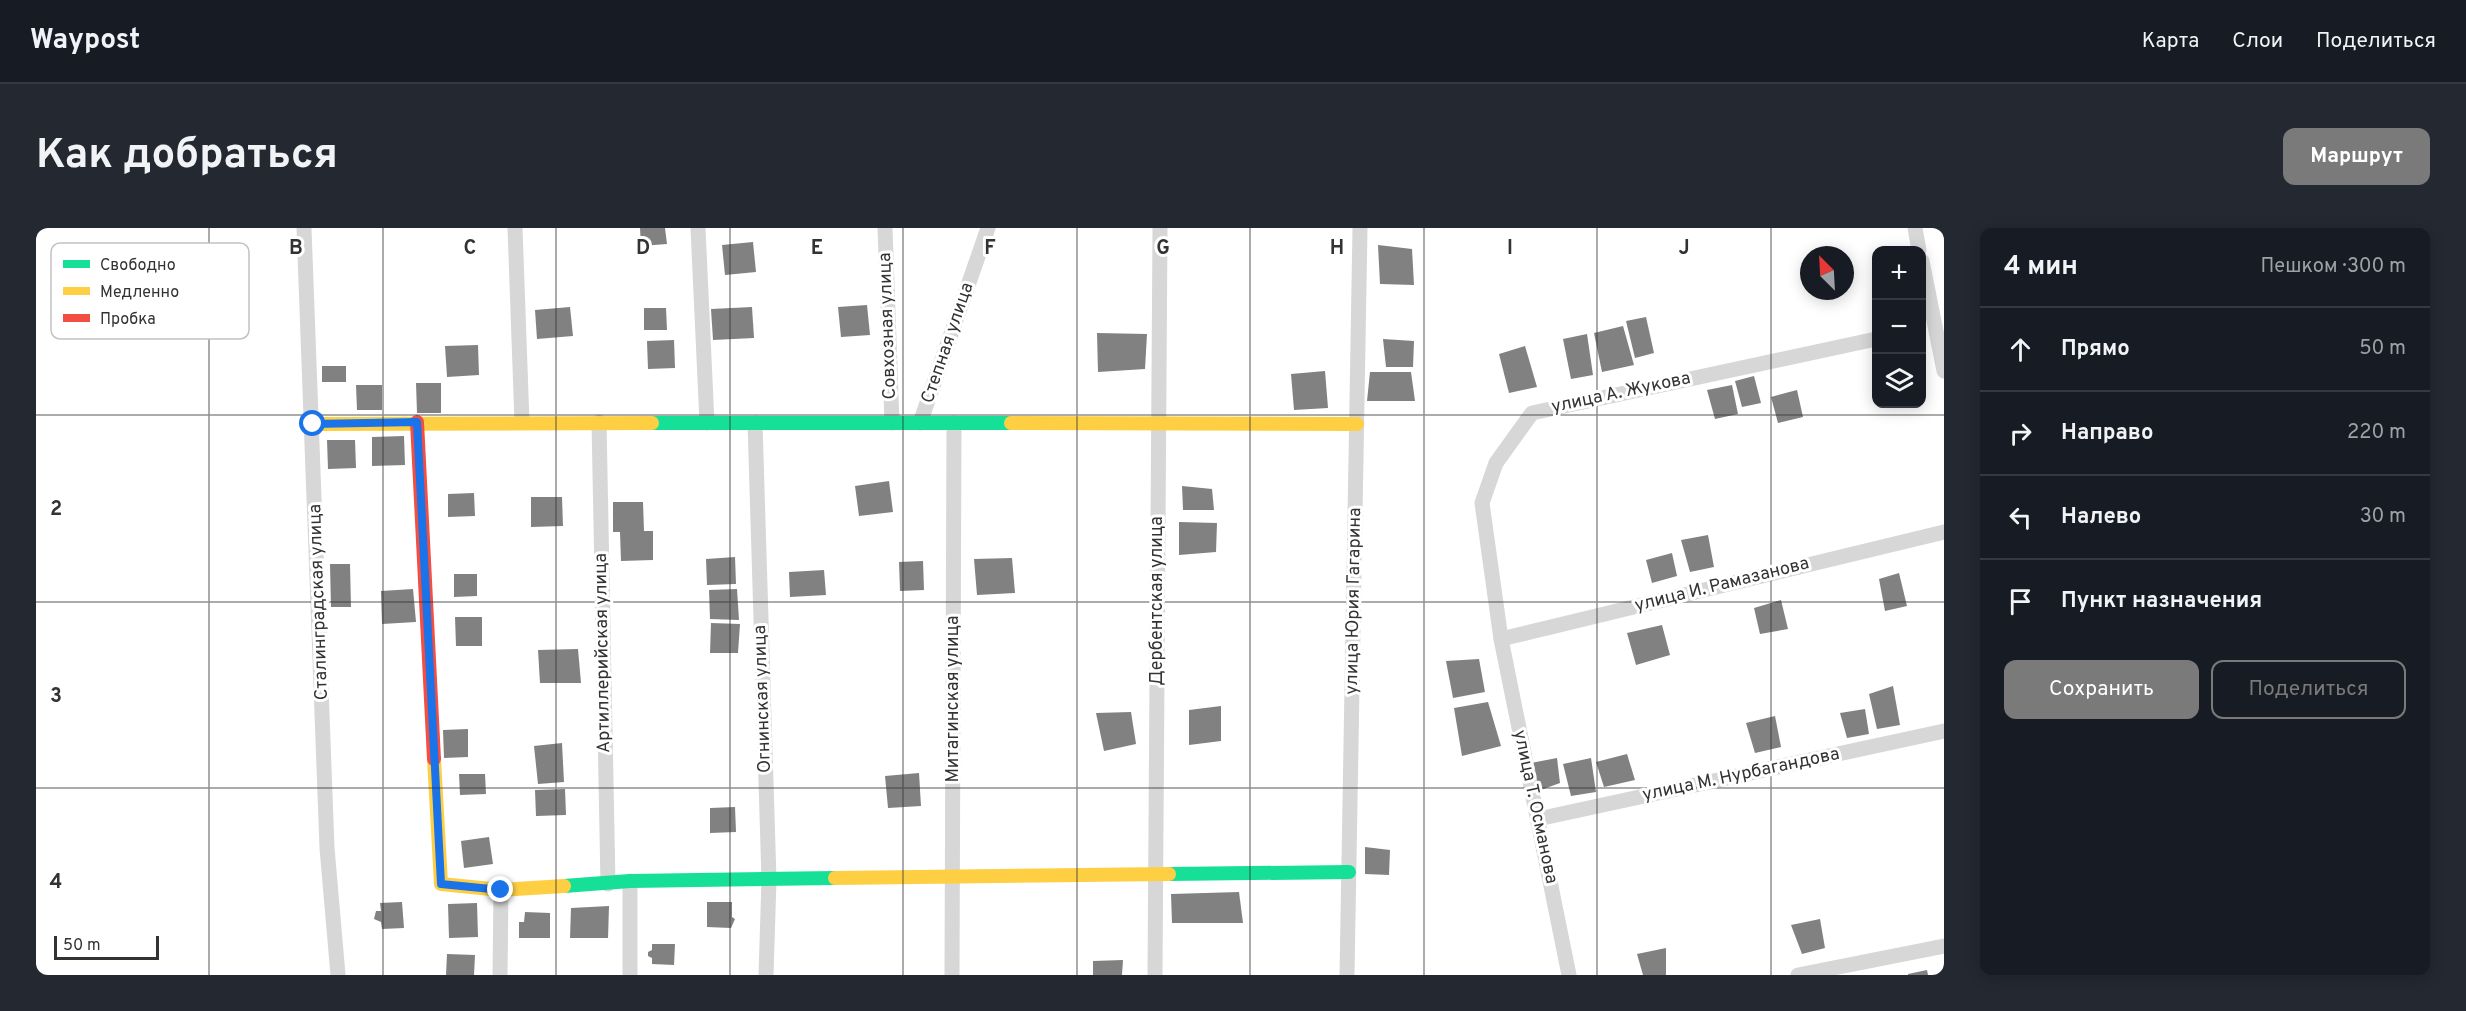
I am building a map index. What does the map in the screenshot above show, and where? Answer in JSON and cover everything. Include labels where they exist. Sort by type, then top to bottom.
[{"type":"street","name":"Сталинградская улица","points":[[304,228],[327,848],[338,975]]},
{"type":"street","points":[[515,228],[522,422]]},
{"type":"street","points":[[698,228],[707,423]]},
{"type":"street","name":"Совхозная улица","points":[[885,228],[892,423]]},
{"type":"street","name":"Степная улица","points":[[920,423],[988,228]]},
{"type":"street","name":"Дербентская улица","points":[[1155,975],[1160,228]]},
{"type":"street","name":"улица Юрия Гагарина","points":[[1347,975],[1360,228]]},
{"type":"street","points":[[1915,228],[1918,246]]},
{"type":"street","points":[[1925,300],[1928,328],[1944,370]]},
{"type":"street","name":"улица А. Жукова","points":[[1501,639],[1482,503],[1496,463],[1532,412],[1872,340]]},
{"type":"street","points":[[417,422],[441,884],[501,890],[630,881],[1349,872]]},
{"type":"street","points":[[313,424],[417,422],[1357,424]]},
{"type":"street","name":"Артиллерийская улица","points":[[599,422],[608,884]]},
{"type":"street","name":"Огнинская улица","points":[[755,423],[769,880],[766,975]]},
{"type":"street","name":"Митагинская улица","points":[[952,975],[954,423]]},
{"type":"street","name":"улица И. Рамазанова","points":[[1501,639],[1944,532]]},
{"type":"street","name":"улица Т. Османова","points":[[1501,639],[1569,975]]},
{"type":"street","name":"улица М. Нурбагандова","points":[[1538,819],[1944,731]]},
{"type":"street","points":[[630,881],[630,975]]},
{"type":"street","points":[[500,975],[501,890]]},
{"type":"street","points":[[1798,975],[1944,946]]},
{"type":"building","points":[[640,228],[665,228],[667,244],[641,246]]},
{"type":"building","points":[[753,242],[756,272],[725,275],[722,245]]},
{"type":"building","points":[[1378,245],[1412,249],[1414,285],[1380,284]]},
{"type":"building","points":[[867,305],[870,335],[841,337],[838,307]]},
{"type":"building","points":[[570,307],[573,336],[537,339],[535,310]]},
{"type":"building","points":[[752,307],[754,338],[713,340],[711,309]]},
{"type":"building","points":[[644,308],[666,308],[667,330],[644,330]]},
{"type":"building","points":[[1646,317],[1654,353],[1635,358],[1626,321]]},
{"type":"building","points":[[1623,326],[1634,365],[1602,372],[1594,333]]},
{"type":"building","points":[[1097,333],[1147,334],[1145,369],[1098,372]]},
{"type":"building","points":[[1587,334],[1593,375],[1571,379],[1563,339]]},
{"type":"building","points":[[1383,339],[1414,341],[1413,367],[1386,367]]},
{"type":"building","points":[[674,340],[675,368],[648,369],[647,341]]},
{"type":"building","points":[[478,345],[479,375],[447,377],[445,346]]},
{"type":"building","points":[[1525,346],[1537,387],[1509,393],[1499,354]]},
{"type":"building","points":[[322,366],[346,366],[346,382],[322,382]]},
{"type":"building","points":[[1325,371],[1328,408],[1294,410],[1291,374]]},
{"type":"building","points":[[1370,372],[1411,372],[1415,401],[1367,401]]},
{"type":"building","points":[[1754,376],[1761,403],[1742,407],[1735,381]]},
{"type":"building","points":[[416,383],[441,383],[441,413],[417,413]]},
{"type":"building","points":[[356,385],[382,385],[382,410],[357,410]]},
{"type":"building","points":[[1732,385],[1738,414],[1715,419],[1707,390]]},
{"type":"building","points":[[1797,390],[1803,417],[1778,423],[1771,397]]},
{"type":"building","points":[[404,436],[405,465],[372,466],[372,437]]},
{"type":"building","points":[[327,440],[355,440],[356,468],[328,469]]},
{"type":"building","points":[[889,481],[893,512],[859,516],[855,486]]},
{"type":"building","points":[[1182,486],[1212,489],[1214,510],[1183,510]]},
{"type":"building","points":[[474,493],[475,516],[448,517],[448,494]]},
{"type":"building","points":[[531,497],[562,497],[563,526],[531,527]]},
{"type":"building","points":[[613,502],[643,502],[644,531],[653,531],[653,560],[621,561],[620,532],[613,532]]},
{"type":"building","points":[[1179,522],[1217,523],[1216,552],[1179,555]]},
{"type":"building","points":[[1708,535],[1714,567],[1690,572],[1681,540]]},
{"type":"building","points":[[1672,553],[1677,576],[1652,583],[1646,560]]},
{"type":"building","points":[[735,557],[736,584],[707,585],[706,559]]},
{"type":"building","points":[[1012,558],[1015,593],[977,595],[974,559]]},
{"type":"building","points":[[923,561],[924,590],[900,591],[899,562]]},
{"type":"building","points":[[330,564],[350,564],[351,607],[331,607]]},
{"type":"building","points":[[824,570],[826,595],[790,597],[789,572]]},
{"type":"building","points":[[1899,573],[1907,606],[1885,611],[1879,579]]},
{"type":"building","points":[[454,574],[477,574],[477,596],[454,597]]},
{"type":"building","points":[[413,589],[416,622],[382,624],[381,591]]},
{"type":"building","points":[[737,589],[739,620],[710,619],[709,590]]},
{"type":"building","points":[[1781,600],[1788,629],[1760,634],[1754,608]]},
{"type":"building","points":[[455,617],[482,617],[482,646],[456,646]]},
{"type":"building","points":[[711,623],[740,624],[738,653],[710,653]]},
{"type":"building","points":[[1662,625],[1670,655],[1636,665],[1627,633]]},
{"type":"building","points":[[578,649],[581,683],[540,683],[538,650]]},
{"type":"building","points":[[1479,659],[1485,692],[1453,698],[1446,661]]},
{"type":"building","points":[[1893,686],[1900,725],[1877,729],[1869,694]]},
{"type":"building","points":[[1488,702],[1501,746],[1462,756],[1454,708]]},
{"type":"building","points":[[1221,706],[1221,741],[1189,745],[1189,710]]},
{"type":"building","points":[[1865,709],[1869,734],[1847,738],[1840,713]]},
{"type":"building","points":[[1131,712],[1136,744],[1104,751],[1096,713]]},
{"type":"building","points":[[1775,716],[1781,747],[1755,753],[1746,723]]},
{"type":"building","points":[[468,729],[468,757],[444,758],[443,730]]},
{"type":"building","points":[[562,743],[564,782],[538,784],[534,746]]},
{"type":"building","points":[[1627,754],[1635,780],[1604,787],[1596,762]]},
{"type":"building","points":[[1557,758],[1560,783],[1538,791],[1531,763]]},
{"type":"building","points":[[1591,758],[1596,792],[1571,796],[1563,764]]},
{"type":"building","points":[[919,773],[921,806],[888,808],[885,776]]},
{"type":"building","points":[[459,774],[485,774],[486,794],[460,795]]},
{"type":"building","points":[[565,789],[566,815],[536,816],[535,790]]},
{"type":"building","points":[[735,807],[736,832],[710,833],[710,808]]},
{"type":"building","points":[[489,837],[493,864],[464,868],[461,841]]},
{"type":"building","points":[[1365,847],[1390,850],[1389,875],[1365,874]]},
{"type":"building","points":[[1239,892],[1243,923],[1172,923],[1171,894]]},
{"type":"building","points":[[402,902],[404,928],[382,929],[381,922],[374,919],[376,911],[381,911],[380,903]]},
{"type":"building","points":[[707,902],[732,902],[732,917],[735,919],[731,928],[707,927]]},
{"type":"building","points":[[477,903],[478,937],[449,938],[448,904]]},
{"type":"building","points":[[609,906],[608,938],[570,938],[571,908]]},
{"type":"building","points":[[525,912],[550,913],[550,938],[519,938],[519,922],[524,922]]},
{"type":"building","points":[[1820,919],[1825,948],[1802,954],[1791,925]]},
{"type":"building","points":[[652,944],[675,944],[674,965],[652,964],[652,958],[648,956],[648,952],[652,950]]},
{"type":"building","points":[[1666,948],[1666,975],[1643,975],[1637,954]]},
{"type":"building","points":[[447,954],[475,955],[474,975],[446,975]]},
{"type":"building","points":[[1123,960],[1122,975],[1093,975],[1093,961]]},
{"type":"building","points":[[1927,970],[1928,975],[1908,975],[1908,974]]},
{"type":"traffic: fast","points":[[652,423],[1011,423]]},
{"type":"traffic: fast","points":[[1169,874],[1349,872]]},
{"type":"traffic: fast","points":[[564,886],[630,881],[835,878]]},
{"type":"traffic: slow","points":[[313,424],[652,423]]},
{"type":"traffic: slow","points":[[1011,423],[1357,424]]},
{"type":"traffic: slow","points":[[434,759],[441,884],[501,890],[564,886]]},
{"type":"traffic: slow","points":[[835,878],[1169,874]]},
{"type":"traffic: jam","points":[[417,422],[434,759]]},
{"type":"route","points":[[313,424],[417,422],[441,884],[501,890]]}]
